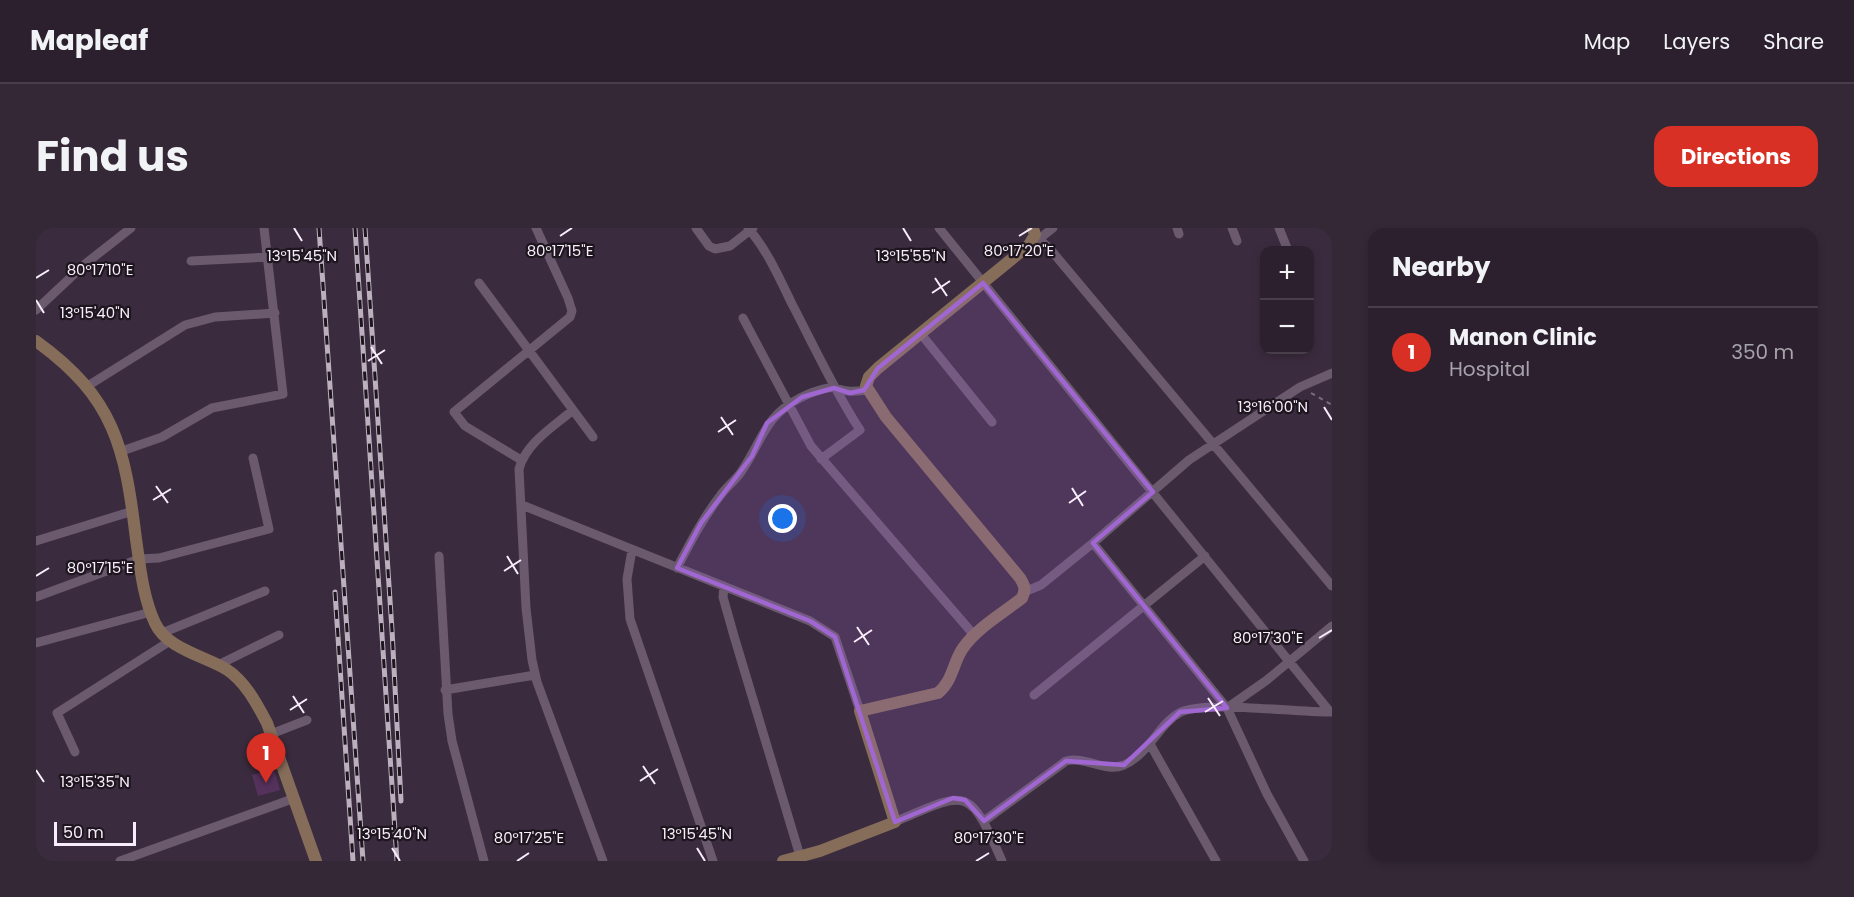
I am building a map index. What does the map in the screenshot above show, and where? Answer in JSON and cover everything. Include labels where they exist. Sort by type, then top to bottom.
[{"type":"street","points":[[36,310],[85,264],[131,228]]},
{"type":"street","points":[[122,451],[162,437],[212,408],[283,394],[264,228]]},
{"type":"street","points":[[521,460],[465,426],[454,412],[563,325],[572,310],[536,228]]},
{"type":"street","points":[[696,228],[709,246],[715,249],[730,246],[750,229],[772,264],[834,388],[860,430],[821,459]]},
{"type":"street","points":[[939,228],[1331,712]]},
{"type":"street","points":[[866,390],[869,377],[878,368],[1029,245],[1035,234],[1053,228]]},
{"type":"street","points":[[1232,228],[1237,241]]},
{"type":"street","points":[[1279,228],[1286,246]]},
{"type":"street","points":[[1035,234],[1332,586]]},
{"type":"street","points":[[191,261],[269,257]]},
{"type":"street","points":[[479,283],[593,437]]},
{"type":"street","points":[[86,387],[185,325],[215,317],[275,313]]},
{"type":"street","points":[[743,318],[821,459],[974,635]]},
{"type":"street","points":[[921,334],[992,422]]},
{"type":"street","points":[[36,341],[58,357],[86,387],[110,420],[122,451],[139,558],[154,622],[166,637],[218,665],[238,679],[247,690],[271,734],[315,861]]},
{"type":"street","points":[[1024,592],[1041,585],[1189,460],[1213,443],[1300,387],[1332,374]]},
{"type":"street","points":[[677,568],[701,523],[752,456],[767,423],[789,404],[802,397],[834,388],[850,393],[866,390]]},
{"type":"street","points":[[860,711],[938,693],[946,686],[956,658],[974,635],[1022,598],[1025,586],[905,441],[866,390]]},
{"type":"street","points":[[573,410],[530,447],[521,460],[519,469],[526,608],[535,675],[603,861]]},
{"type":"street","points":[[36,597],[139,558],[159,558],[269,529],[253,458]]},
{"type":"street","points":[[522,506],[724,586],[829,631],[841,648],[895,822]]},
{"type":"street","points":[[36,541],[133,511]]},
{"type":"street","points":[[1093,543],[1227,708],[1267,794],[1304,861]]},
{"type":"street","points":[[632,550],[627,579],[632,627],[713,861]]},
{"type":"street","points":[[439,556],[445,690],[452,741],[484,861]]},
{"type":"street","points":[[1034,695],[1205,556]]},
{"type":"street","points":[[724,586],[723,597],[731,626],[800,856]]},
{"type":"street","points":[[75,752],[57,713],[166,637],[265,591]]},
{"type":"street","points":[[36,644],[151,612]]},
{"type":"street","points":[[1227,708],[1289,662],[1332,626]]},
{"type":"street","points":[[218,665],[279,635]]},
{"type":"street","points":[[445,690],[535,675]]},
{"type":"street","points":[[984,821],[1066,761],[1075,759],[1112,768],[1124,765],[1150,744],[1170,720],[1180,712],[1191,709],[1227,708],[1331,712]]},
{"type":"street","points":[[271,734],[307,720]]},
{"type":"street","points":[[1150,744],[1216,861]]},
{"type":"street","points":[[120,861],[295,798]]},
{"type":"street","points":[[783,861],[800,856],[822,856],[953,798],[965,800],[984,821],[1002,861]]},
{"type":"path","points":[[1300,387],[1332,405]]},
{"type":"highlighted area","points":[[983,283],[1153,492],[1093,543],[1227,708],[1180,712],[1124,765],[1066,761],[984,821],[965,800],[953,798],[895,822],[835,637],[810,621],[677,568],[701,523],[752,456],[767,423],[802,397],[834,388],[850,393],[864,390],[878,368]]},
{"type":"building","points":[[274,769],[280,790],[258,796],[252,775]]},
{"type":"railway","points":[[319,228],[363,861]]},
{"type":"railway","points":[[355,228],[397,861]]},
{"type":"railway","points":[[365,228],[401,801]]},
{"type":"railway","points":[[335,592],[353,861]]},
{"type":"place","name":"Manon Clinic","points":[[266,783]]}]
